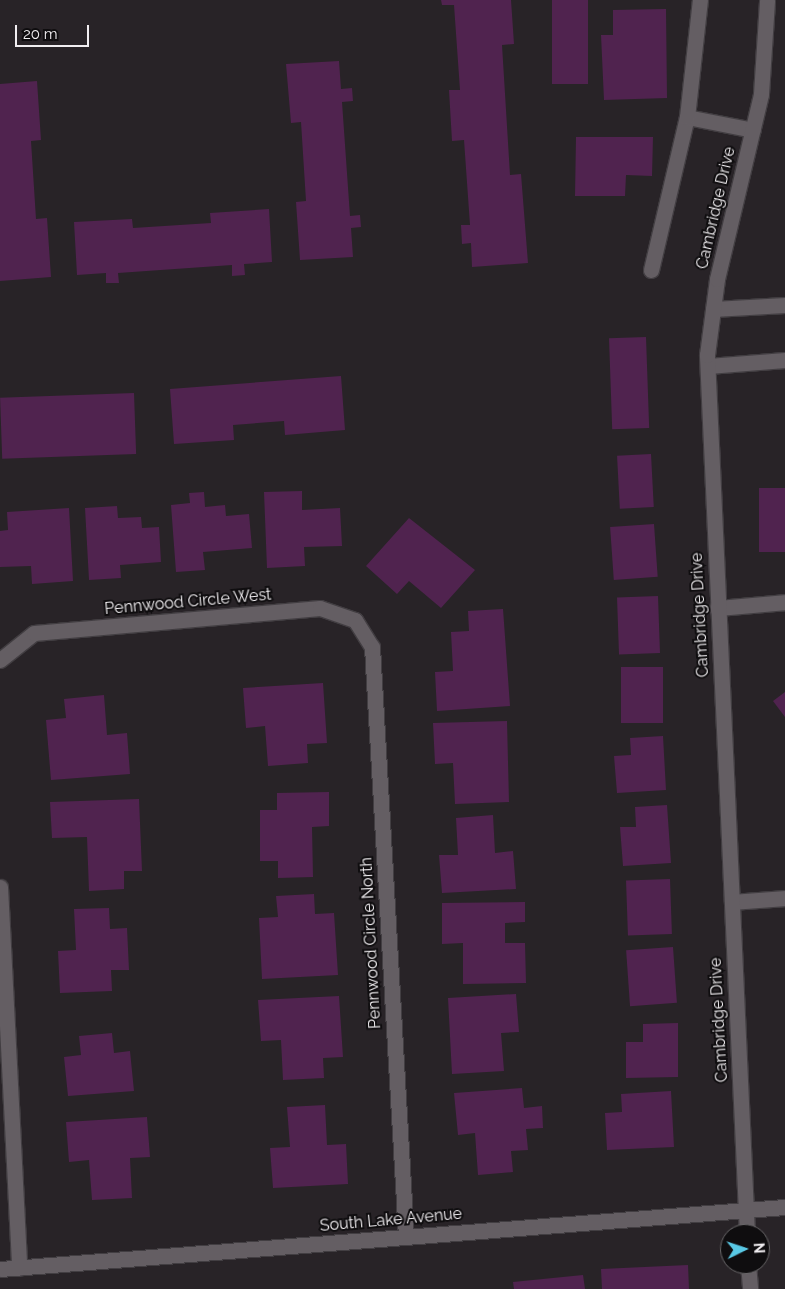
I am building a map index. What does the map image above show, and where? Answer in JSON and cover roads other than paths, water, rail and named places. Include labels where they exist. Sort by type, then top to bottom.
[{"type":"street","points":[[651,270],[687,117],[700,0]]},
{"type":"street","name":"Cambridge Drive","points":[[747,1224],[717,608],[708,366],[717,278],[761,94],[767,0]]},
{"type":"street","points":[[687,117],[753,130]]},
{"type":"street","points":[[713,308],[785,305]]},
{"type":"street","points":[[708,366],[785,360]]},
{"type":"street","points":[[717,608],[785,602]]},
{"type":"street","name":"Pennwood Circle West","points":[[0,660],[34,633],[320,608],[356,620],[372,647]]},
{"type":"street","name":"Pennwood Circle North","points":[[372,647],[406,1237]]},
{"type":"street","points":[[0,887],[19,1268]]},
{"type":"street","points":[[732,902],[785,898]]},
{"type":"street","name":"South Lake Avenue","points":[[0,1269],[785,1208]]},
{"type":"street","points":[[749,1274],[750,1289]]}]
